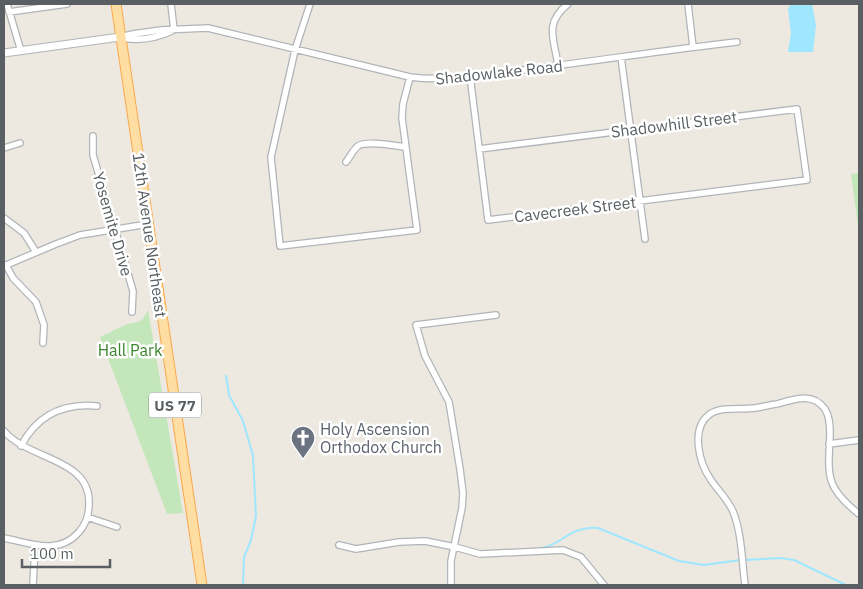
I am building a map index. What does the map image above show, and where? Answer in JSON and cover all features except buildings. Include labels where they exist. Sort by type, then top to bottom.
[{"type":"main road","name":"12th Avenue Northeast","points":[[116,4],[202,585]]},
{"type":"street","points":[[7,4],[21,51]]},
{"type":"street","points":[[9,12],[67,4]]},
{"type":"street","points":[[171,4],[174,30]]},
{"type":"street","points":[[310,4],[295,50],[271,156],[280,246],[417,230],[402,110],[410,77]]},
{"type":"street","points":[[558,65],[552,27],[556,15],[568,4]]},
{"type":"street","points":[[688,4],[693,47]]},
{"type":"street","name":"Shadowlake Road","points":[[120,37],[134,40],[144,39],[162,36],[174,30],[208,28],[410,77],[436,80],[738,42]]},
{"type":"street","points":[[4,53],[120,37]]},
{"type":"street","points":[[622,56],[645,239]]},
{"type":"street","name":"Cavecreek Street","points":[[470,76],[488,220],[807,180]]},
{"type":"street","name":"Shadowhill Street","points":[[479,149],[798,109],[807,180]]},
{"type":"street","name":"Yosemite Drive","points":[[94,136],[93,155],[133,291],[132,312]]},
{"type":"street","points":[[4,148],[20,143]]},
{"type":"street","points":[[346,162],[360,145],[406,147]]},
{"type":"street","points":[[4,218],[24,233],[36,252]]},
{"type":"street","points":[[43,344],[44,325],[36,302],[12,278],[5,266],[80,235],[148,224]]},
{"type":"street","points":[[451,585],[451,560],[462,508],[462,493],[450,408],[441,384],[425,356],[416,326],[496,315]]},
{"type":"street","points":[[746,585],[735,516],[728,501],[710,478],[703,463],[699,447],[698,432],[703,421],[711,413],[725,409],[755,408],[798,397],[809,398],[825,409],[829,419],[828,473],[831,484],[835,492],[859,514]]},
{"type":"street","points":[[22,446],[32,427],[49,414],[79,404],[96,406]]},
{"type":"street","points":[[4,431],[12,440],[66,466],[82,478],[89,498],[87,517],[84,524],[78,534],[64,544],[50,547],[35,546],[4,538]]},
{"type":"street","points":[[829,444],[859,440]]},
{"type":"street","points":[[87,517],[117,527]]},
{"type":"street","points":[[339,545],[356,549],[400,542],[425,541],[455,546],[480,554],[563,550],[581,557],[604,585]]},
{"type":"street","points":[[33,585],[35,546]]},
{"type":"green space","points":[[859,173],[859,234],[851,174]]},
{"type":"green space","name":"Hall Park","points":[[148,310],[183,513],[167,514],[100,337],[127,324],[138,322],[143,319]]},
{"type":"water","points":[[791,4],[812,4],[816,25],[813,52],[788,52],[791,33],[788,9]]},
{"type":"waterway","points":[[226,376],[229,395],[243,421],[253,456],[256,516],[251,540],[244,557],[243,585]]},
{"type":"waterway","points":[[541,548],[549,546],[580,530],[598,528],[679,561],[704,565],[740,560]]},
{"type":"waterway","points":[[745,560],[781,558],[794,560],[846,585]]},
{"type":"place","name":"Holy Ascension Orthodox Church","points":[[303,459]]}]
